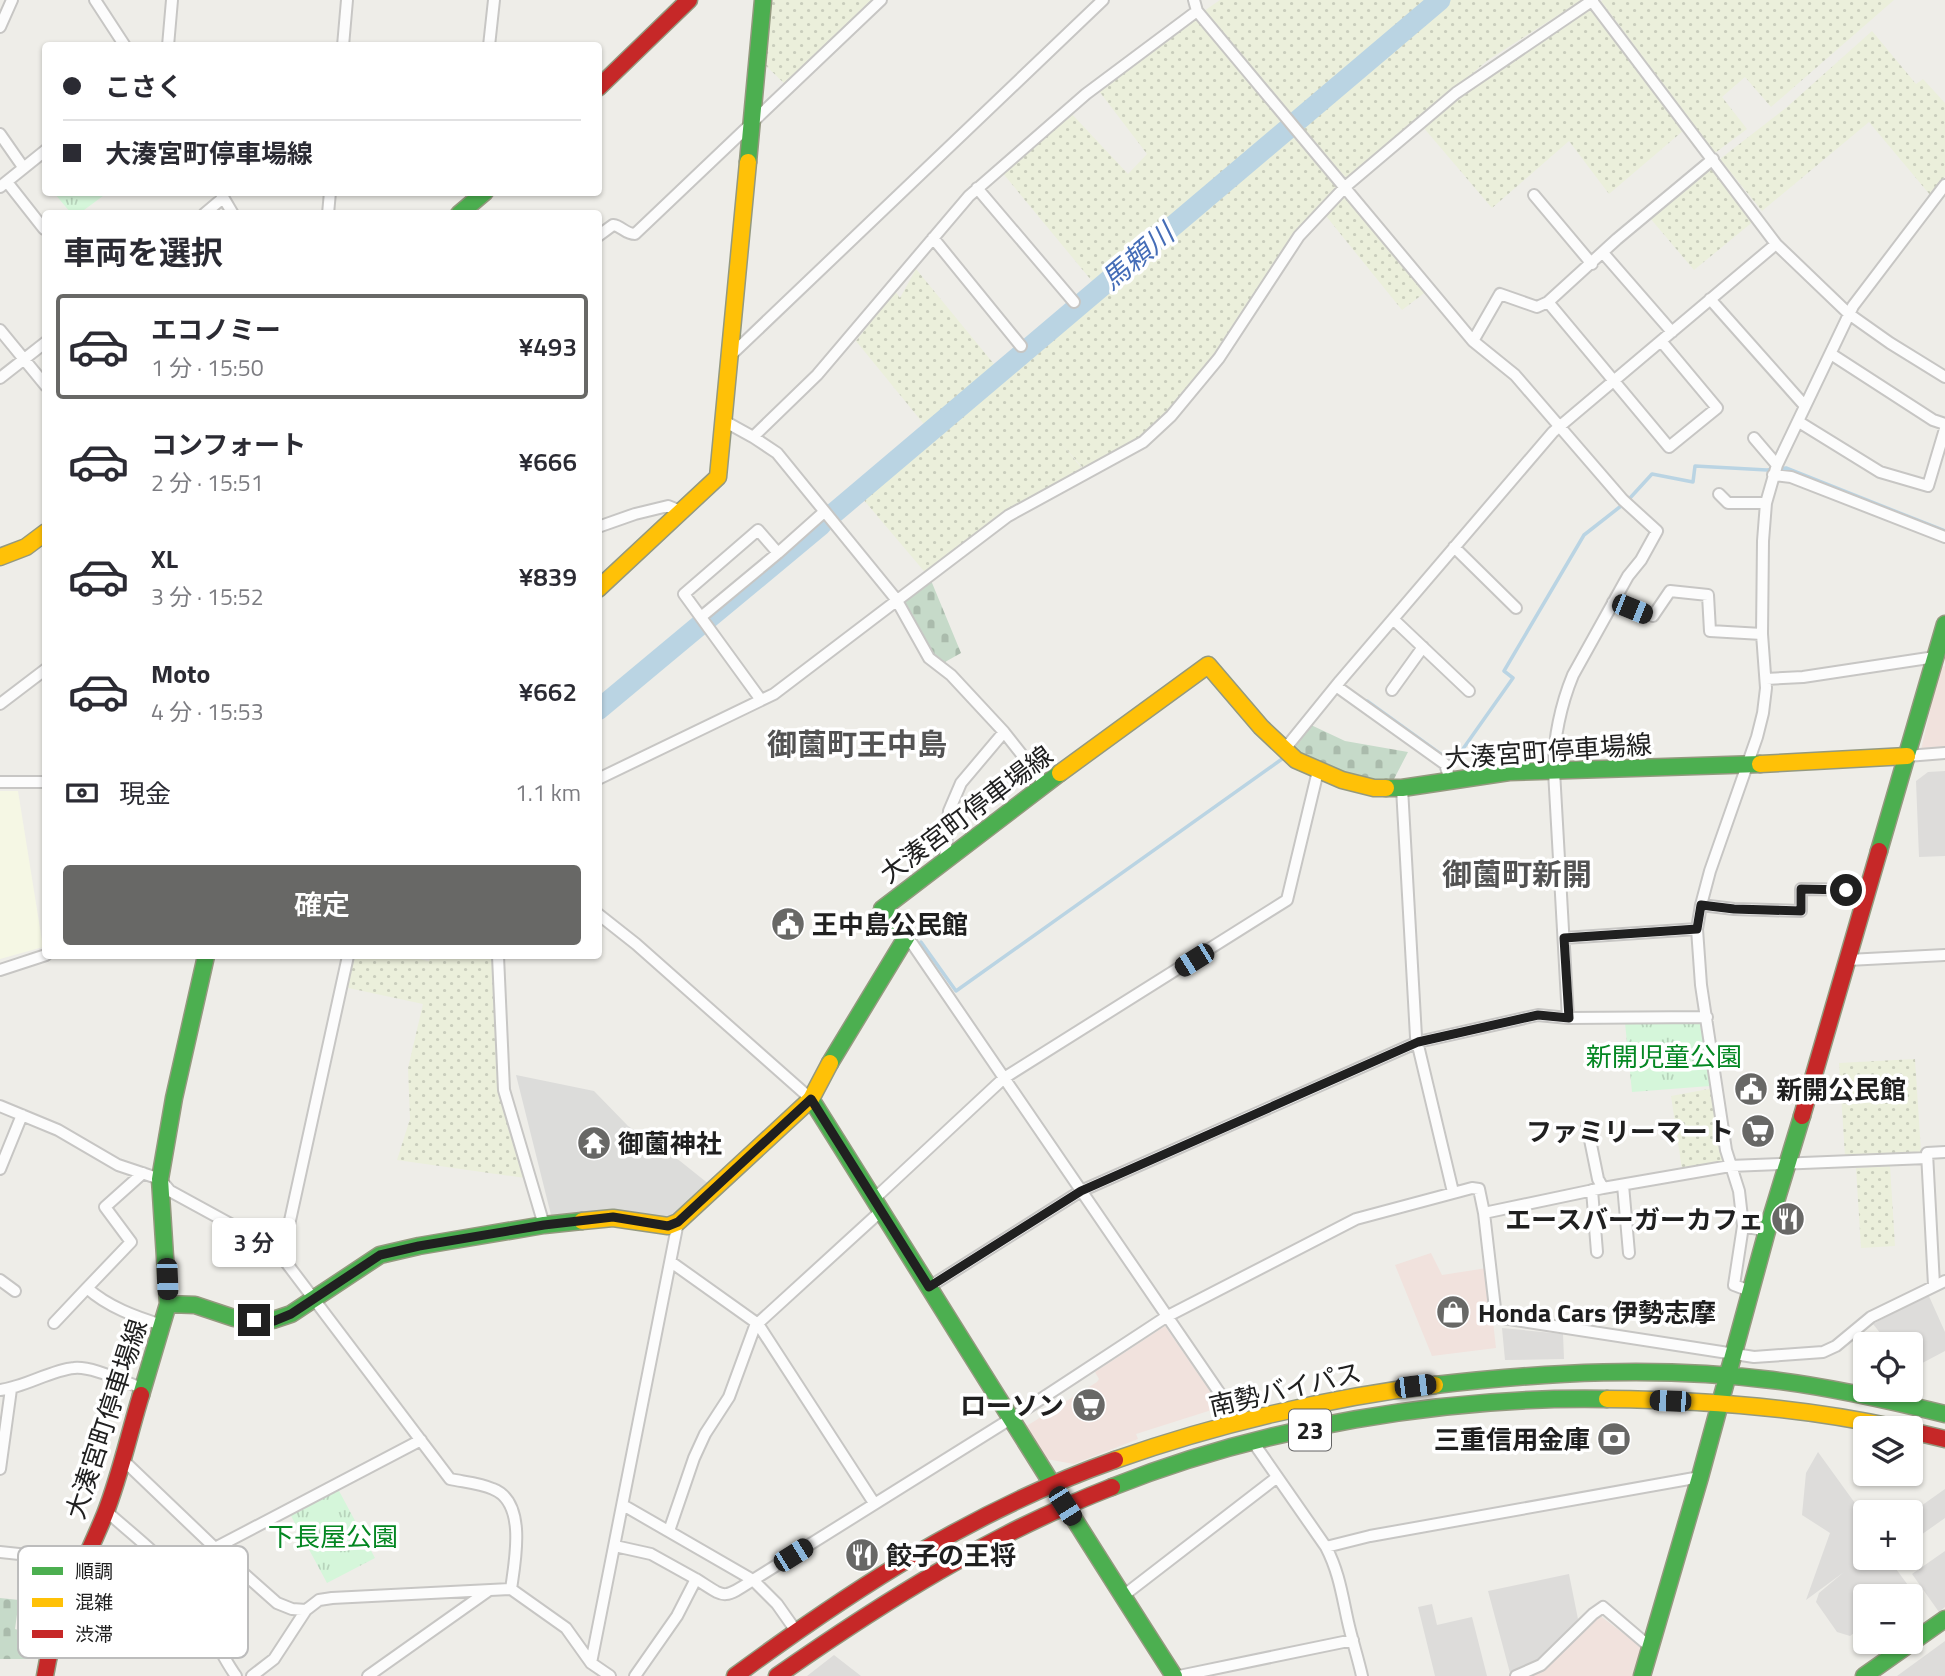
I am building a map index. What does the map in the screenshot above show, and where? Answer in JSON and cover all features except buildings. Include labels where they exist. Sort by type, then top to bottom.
[{"type":"main road","points":[[602,84],[689,0]]},
{"type":"main road","points":[[602,585],[718,477],[763,0]]},
{"type":"main road","points":[[463,210],[478,196]]},
{"type":"main road","points":[[0,558],[26,547],[42,535]]},
{"type":"main road","points":[[1642,1676],[1767,1231],[1945,624]]},
{"type":"main road","name":"大湊宮町停車場線","points":[[907,936],[882,909],[944,859],[1208,665],[1296,760],[1318,771],[1357,784],[1388,789],[1509,772],[1748,765],[1907,755]]},
{"type":"main road","points":[[678,1222],[811,1099],[839,1046],[907,936]]},
{"type":"main road","points":[[168,1304],[160,1179],[174,1098],[205,959]]},
{"type":"main road","points":[[811,1099],[1012,1418],[1051,1485],[1177,1676]]},
{"type":"main road","name":"大湊宮町停車場線","points":[[91,1546],[123,1460],[168,1304],[195,1306],[234,1318],[274,1321],[291,1314],[380,1255],[544,1225],[613,1217],[668,1226],[678,1222]]},
{"type":"main road","name":"南勢バイパス","points":[[735,1676],[796,1631],[897,1564],[990,1514],[1051,1485],[1192,1435],[1298,1408],[1415,1386],[1517,1375],[1611,1371],[1727,1375],[1880,1398],[1945,1414]]},
{"type":"main road","name":"南勢バイパス","points":[[777,1676],[853,1622],[926,1576],[1065,1506],[1173,1466],[1253,1443],[1314,1429],[1474,1403],[1595,1398],[1720,1402],[1853,1419]]},
{"type":"main road","points":[[1923,1434],[1945,1439]]},
{"type":"main road","points":[[1864,1676],[1945,1619]]},
{"type":"main road","name":"大湊宮町停車場線","points":[[45,1676],[48,1658]]},
{"type":"street","points":[[0,27],[12,0]]},
{"type":"street","points":[[95,0],[122,42]]},
{"type":"street","points":[[168,42],[172,0]]},
{"type":"street","points":[[343,42],[347,0]]},
{"type":"street","points":[[489,42],[494,0]]},
{"type":"street","points":[[602,233],[613,225],[618,225],[627,234],[635,234],[881,0]]},
{"type":"street","points":[[730,356],[1103,0]]},
{"type":"street","points":[[602,777],[774,694],[1008,516],[1143,442],[1171,416],[1219,358],[1298,236],[1345,187],[1456,93],[1593,0],[1776,244],[1849,314],[1945,377]]},
{"type":"street","points":[[753,437],[825,366],[977,188],[1086,94],[1196,5],[1473,341],[1515,375],[1623,500],[1657,531],[1613,602],[1568,687],[1557,734],[1554,771],[1569,1018]]},
{"type":"street","points":[[0,134],[23,167]]},
{"type":"street","points":[[42,153],[3,184],[42,227]]},
{"type":"street","points":[[1473,341],[1500,294],[1537,307],[1548,302],[1604,254],[1617,239],[1713,159]]},
{"type":"street","points":[[1750,1291],[1734,1285],[1743,1226],[1739,1191],[1730,1166],[1701,985],[1697,929],[1710,871],[1748,765],[1763,713],[1766,679],[1762,634],[1766,503],[1775,470],[1849,314],[1945,185]]},
{"type":"street","points":[[977,188],[1074,302]]},
{"type":"street","points":[[1534,195],[1592,264]]},
{"type":"street","points":[[208,210],[221,196]]},
{"type":"street","points":[[933,238],[1021,346]]},
{"type":"street","points":[[1284,750],[1454,547],[1559,427],[1776,244]]},
{"type":"street","points":[[1604,254],[1672,332]]},
{"type":"street","points":[[1710,299],[1805,406]]},
{"type":"street","points":[[1548,302],[1669,447],[1717,408],[1661,341]]},
{"type":"street","points":[[0,330],[42,381]]},
{"type":"street","points":[[0,378],[42,345]]},
{"type":"street","points":[[1799,422],[1880,472],[1928,486],[1945,426],[1831,354]]},
{"type":"street","points":[[724,421],[776,453],[896,599],[929,658],[951,675],[1004,732],[1045,784]]},
{"type":"street","points":[[1754,438],[1775,470],[1945,537]]},
{"type":"street","points":[[1719,494],[1728,503],[1766,503]]},
{"type":"street","points":[[602,526],[668,506],[683,512]]},
{"type":"street","points":[[701,617],[824,512]]},
{"type":"street","points":[[761,700],[684,594],[758,530],[778,553]]},
{"type":"street","points":[[1454,547],[1517,608]]},
{"type":"street","points":[[1613,602],[1653,616],[1672,590],[1708,595],[1710,631],[1762,634]]},
{"type":"street","points":[[1393,619],[1469,691]]},
{"type":"street","points":[[1392,690],[1423,647]]},
{"type":"street","points":[[1766,679],[1803,677],[1935,657]]},
{"type":"street","points":[[0,704],[42,672]]},
{"type":"street","points":[[1336,686],[1445,764],[1450,780]]},
{"type":"street","points":[[944,859],[949,811],[961,783],[1004,732]]},
{"type":"street","points":[[1907,755],[1945,753]]},
{"type":"street","points":[[669,1531],[694,1458],[705,1434],[729,1397],[755,1326],[1004,1078],[1287,900],[1318,771]]},
{"type":"street","points":[[0,782],[42,782]]},
{"type":"street","points":[[1402,788],[1418,1042],[1453,1192]]},
{"type":"street","points":[[1701,905],[1801,911],[1801,889],[1868,890]]},
{"type":"street","points":[[602,917],[811,1099]]},
{"type":"street","points":[[1564,938],[1697,929]]},
{"type":"street","points":[[907,936],[1223,1398]]},
{"type":"street","points":[[1848,960],[1945,955]]},
{"type":"street","points":[[0,970],[42,956]]},
{"type":"street","points":[[282,1257],[347,959]]},
{"type":"street","points":[[498,959],[504,1090],[544,1225]]},
{"type":"street","points":[[929,1287],[1081,1191],[1418,1042],[1538,1015],[1569,1018],[1707,1017]]},
{"type":"street","points":[[0,1106],[58,1130],[118,1165],[160,1179],[170,1191],[265,1243],[282,1257],[450,1479],[495,1489],[512,1507],[516,1527],[511,1588]]},
{"type":"street","points":[[0,1169],[22,1115]]},
{"type":"street","points":[[1587,1125],[1598,1179],[1597,1252]]},
{"type":"street","points":[[615,1546],[652,1554],[722,1595],[728,1595],[1012,1418],[1166,1317],[1356,1219],[1476,1187],[1484,1213],[1496,1317],[1754,1357],[1824,1352],[1836,1346],[1871,1317],[1940,1283],[1927,1153],[1945,1152]]},
{"type":"street","points":[[1484,1213],[1597,1189],[1730,1166],[1927,1157]]},
{"type":"street","points":[[54,1323],[131,1242],[105,1206],[143,1173]]},
{"type":"street","points":[[1623,1185],[1629,1253]]},
{"type":"street","points":[[591,1663],[678,1222]]},
{"type":"street","points":[[1743,1226],[1767,1231]]},
{"type":"street","points":[[671,1262],[758,1324],[874,1503]]},
{"type":"street","points":[[0,1280],[15,1291]]},
{"type":"street","points":[[87,1288],[98,1298],[138,1318],[162,1325]]},
{"type":"street","points":[[0,1469],[5,1389],[73,1368],[86,1369],[142,1388]]},
{"type":"street","points":[[219,1546],[421,1440]]},
{"type":"street","points":[[1253,1443],[1326,1547],[1341,1584],[1362,1676]]},
{"type":"street","points":[[123,1460],[213,1546]]},
{"type":"street","points":[[1326,1547],[1370,1536],[1700,1477]]},
{"type":"street","points":[[1122,1596],[1276,1478]]},
{"type":"street","points":[[623,1505],[753,1580],[777,1604],[796,1631]]},
{"type":"street","points":[[106,1511],[147,1546]]},
{"type":"street","points":[[0,1552],[18,1554]]},
{"type":"street","points":[[248,1577],[277,1603],[292,1609],[306,1610]]},
{"type":"street","points":[[635,1676],[677,1616],[696,1579]]},
{"type":"street","points":[[252,1676],[274,1659],[306,1610],[319,1600],[511,1588],[566,1628],[591,1663],[610,1676]]},
{"type":"street","points":[[368,1676],[488,1591]]},
{"type":"street","points":[[1516,1676],[1541,1665],[1603,1607],[1650,1647]]},
{"type":"street","points":[[1177,1676],[1353,1640]]},
{"type":"street","points":[[224,1658],[236,1676]]},
{"type":"shaded area","points":[[773,0],[875,0],[786,85],[765,65],[763,59],[770,3]]},
{"type":"shaded area","points":[[1220,0],[1433,0],[1294,118],[1204,11]]},
{"type":"shaded area","points":[[1449,0],[1582,0],[1488,60],[1348,180],[1302,128]]},
{"type":"shaded area","points":[[1894,0],[1771,107],[1745,77],[1722,97],[1747,129],[1715,153],[1601,1]]},
{"type":"shaded area","points":[[1593,5],[1684,130],[1609,194],[1569,141],[1492,208],[1423,127],[1461,96]]},
{"type":"shaded area","points":[[1196,19],[1285,126],[1096,286],[1001,171],[1069,111],[1128,174],[1147,154],[1099,91]]},
{"type":"shaded area","points":[[1872,31],[1916,84],[1923,79],[1945,103],[1945,176],[1931,196],[1869,122],[1762,211],[1720,159],[1787,107]]},
{"type":"shaded area","points":[[1293,134],[1340,186],[1296,230],[1224,343],[1167,413],[1139,438],[1083,468],[1059,441],[1086,473],[1008,516],[929,577],[862,498]]},
{"type":"shaded area","points":[[1711,163],[1755,220],[1694,270],[1650,218]]},
{"type":"shaded area","points":[[1346,195],[1427,291],[1402,310],[1326,216]]},
{"type":"shaded area","points":[[916,269],[998,369],[927,428],[856,341],[895,291],[900,298]]},
{"type":"shaded area","points":[[1945,666],[1945,749],[1921,750],[1940,667]]},
{"type":"shaded area","points":[[1945,771],[1945,856],[1919,857],[1916,781],[1928,772]]},
{"type":"shaded area","points":[[0,791],[18,791],[42,947],[0,959]]},
{"type":"shaded area","points":[[352,959],[495,959],[501,1082],[525,1178],[397,1160],[410,1119],[408,1068],[423,1004],[344,987]]},
{"type":"shaded area","points":[[1915,1059],[1921,1152],[1845,1156],[1839,1063]]},
{"type":"shaded area","name":"御薗神社","points":[[516,1075],[594,1091],[628,1126],[710,1185],[677,1216],[663,1217],[611,1210],[551,1215]]},
{"type":"shaded area","points":[[1714,1088],[1724,1161],[1682,1169],[1671,1096]]},
{"type":"shaded area","points":[[1890,1166],[1895,1246],[1861,1248],[1856,1168]]},
{"type":"shaded area","name":"Honda Cars 伊勢志摩","points":[[1431,1253],[1442,1275],[1487,1268],[1496,1348],[1432,1356],[1395,1265]]},
{"type":"shaded area","points":[[1928,1294],[1945,1332],[1945,1351],[1923,1363],[1923,1332],[1879,1332],[1873,1324]]},
{"type":"shaded area","points":[[1165,1326],[1221,1407],[1136,1434],[1138,1439],[1074,1464],[1046,1459],[1025,1427],[1097,1382],[1099,1379],[1095,1372]]},
{"type":"shaded area","points":[[1502,1328],[1563,1334],[1564,1359],[1505,1360]]},
{"type":"shaded area","points":[[1818,1452],[1853,1500],[1853,1570],[1897,1570],[1907,1584],[1853,1584],[1853,1634],[1850,1636],[1837,1632],[1816,1602],[1819,1593],[1844,1572],[1806,1600],[1830,1533],[1802,1515],[1806,1473]]},
{"type":"shaded area","points":[[1945,1489],[1945,1518],[1923,1534],[1923,1505]]},
{"type":"shaded area","points":[[1945,1551],[1945,1607],[1939,1612],[1923,1589],[1923,1584],[1919,1584],[1912,1574],[1923,1570],[1923,1566]]},
{"type":"shaded area","points":[[1569,1574],[1578,1619],[1554,1649],[1510,1673],[1488,1591]]},
{"type":"shaded area","points":[[1432,1604],[1437,1625],[1472,1617],[1487,1676],[1435,1676],[1418,1607]]},
{"type":"shaded area","points":[[1599,1615],[1644,1649],[1635,1676],[1528,1676],[1542,1671]]},
{"type":"shaded area","points":[[1945,1641],[1945,1676],[1897,1676]]},
{"type":"shaded area","points":[[834,1655],[861,1676],[807,1676]]},
{"type":"green space","points":[[57,196],[103,196],[84,210],[68,210]]},
{"type":"green space","points":[[930,578],[961,653],[945,662],[930,654],[901,599]]},
{"type":"green space","points":[[1311,725],[1345,741],[1408,752],[1394,779],[1369,779],[1329,770],[1294,749],[1294,745]]},
{"type":"green space","name":"新開児童公園","points":[[1702,1022],[1710,1086],[1632,1092],[1625,1023]]},
{"type":"green space","name":"下長屋公園","points":[[338,1489],[375,1558],[327,1583],[290,1514]]},
{"type":"green space","points":[[0,1598],[18,1600],[15,1629],[18,1630],[18,1658],[29,1659],[0,1659]]},
{"type":"waterway","name":"馬頼川","points":[[834,513],[1440,0]]},
{"type":"waterway","points":[[1630,498],[1652,474],[1693,482],[1695,466],[1767,470],[1786,468],[1945,531]]},
{"type":"waterway","points":[[1367,701],[1453,763],[1513,678],[1504,671],[1584,535],[1621,506]]},
{"type":"waterway","name":"馬頼川","points":[[709,618],[821,525]]},
{"type":"waterway","name":"馬頼川","points":[[602,707],[700,625]]},
{"type":"waterway","points":[[921,942],[956,991],[1282,759]]},
{"type":"traffic: fast","points":[[748,162],[763,0]]},
{"type":"traffic: fast","points":[[464,210],[480,196]]},
{"type":"traffic: fast","points":[[1879,851],[1945,624]]},
{"type":"traffic: fast","points":[[1386,788],[1509,772],[1760,764]]},
{"type":"traffic: fast","points":[[830,1063],[907,936],[882,909],[1060,773]]},
{"type":"traffic: fast","points":[[168,1304],[160,1179],[174,1098],[205,959]]},
{"type":"traffic: fast","points":[[811,1099],[1174,1676]]},
{"type":"traffic: fast","points":[[1642,1676],[1802,1116]]},
{"type":"traffic: fast","points":[[141,1395],[168,1304],[195,1305],[234,1318],[273,1320],[291,1314],[380,1255],[419,1246],[582,1221]]},
{"type":"traffic: fast","points":[[1435,1385],[1561,1374],[1688,1373],[1815,1386],[1945,1414]]},
{"type":"traffic: fast","points":[[1112,1487],[1230,1448],[1355,1419],[1482,1403],[1607,1399]]},
{"type":"traffic: fast","points":[[1864,1676],[1945,1619]]},
{"type":"traffic: slow","points":[[602,585],[718,477],[748,162]]},
{"type":"traffic: slow","points":[[0,557],[26,547],[42,535]]},
{"type":"traffic: slow","points":[[1060,773],[1208,665],[1261,727],[1296,760],[1342,780],[1374,788],[1386,788]]},
{"type":"traffic: slow","points":[[1760,764],[1907,756]]},
{"type":"traffic: slow","points":[[582,1221],[613,1218],[668,1226],[678,1222],[811,1099],[830,1063]]},
{"type":"traffic: slow","points":[[1115,1460],[1192,1435],[1273,1414],[1355,1397],[1435,1385]]},
{"type":"traffic: slow","points":[[1607,1399],[1753,1406],[1853,1420]]},
{"type":"traffic: jam","points":[[602,84],[689,0]]},
{"type":"traffic: jam","points":[[1802,1116],[1879,851]]},
{"type":"traffic: jam","points":[[91,1546],[120,1470],[141,1395]]},
{"type":"traffic: jam","points":[[1923,1434],[1945,1439]]},
{"type":"traffic: jam","points":[[735,1676],[825,1612],[917,1554],[1014,1502],[1115,1460]]},
{"type":"traffic: jam","points":[[777,1676],[939,1571],[1024,1526],[1112,1487]]},
{"type":"traffic: jam","points":[[45,1676],[48,1658]]},
{"type":"place","name":"王中島公民館","points":[[788,924]]},
{"type":"place","name":"新開公民館","points":[[1751,1089]]},
{"type":"place","name":"ファミリーマート","points":[[1758,1131]]},
{"type":"place","name":"御薗神社","points":[[594,1143]]},
{"type":"place","name":"エースバーガーカフェ","points":[[1788,1219]]},
{"type":"place","name":"Honda Cars 伊勢志摩","points":[[1453,1312]]},
{"type":"place","name":"ローソン","points":[[1089,1405]]},
{"type":"place","name":"三重信用金庫","points":[[1614,1439]]},
{"type":"place","name":"餃子の王将","points":[[862,1555]]},
{"type":"district","name":"御薗町王中島","points":[[857,744]]},
{"type":"district","name":"御薗町新開","points":[[1517,874]]},
{"type":"route","points":[[254,1320],[274,1321],[291,1314],[380,1255],[419,1246],[544,1225],[613,1217],[668,1226],[678,1222],[811,1099],[929,1287],[1081,1191],[1418,1042],[1538,1015],[1569,1018],[1564,938],[1697,929],[1701,905],[1801,911],[1801,889],[1846,890]]}]
